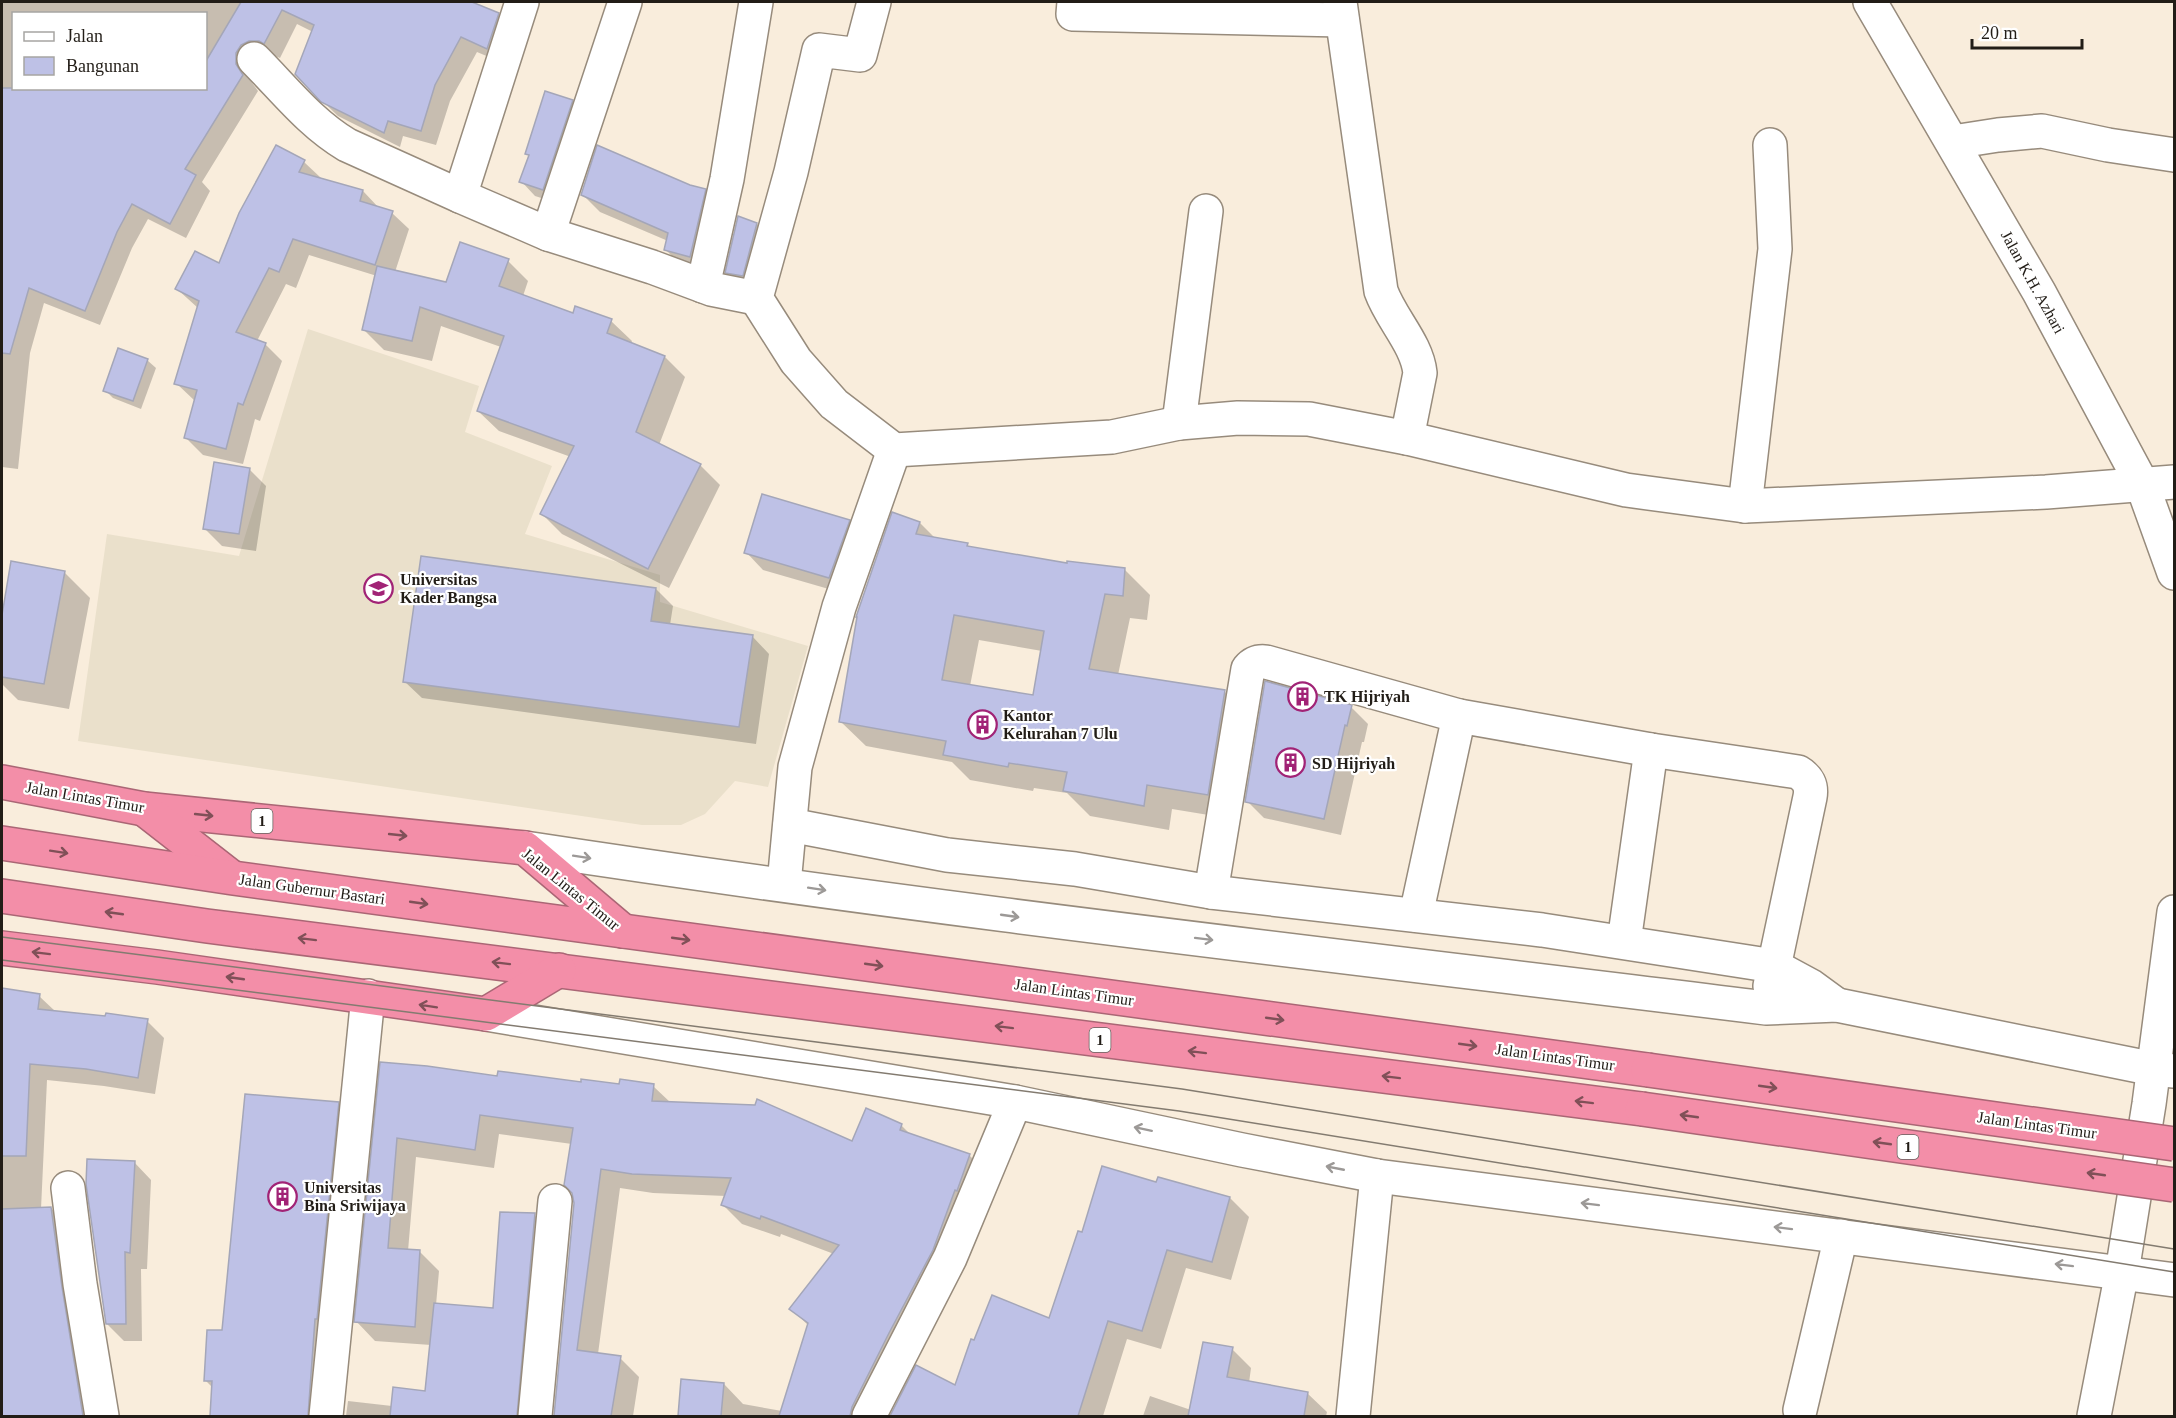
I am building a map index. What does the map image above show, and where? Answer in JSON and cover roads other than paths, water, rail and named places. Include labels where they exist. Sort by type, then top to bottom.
[{"type":"highway","name":"Jalan Lintas Timur","points":[[2,782],[144,809],[525,848],[622,931],[2175,1144]]},
{"type":"highway","points":[[144,809],[233,878]]},
{"type":"highway","name":"Jalan Gubernur Bastari","points":[[2,843],[233,878],[622,931]]},
{"type":"highway","points":[[2,896],[207,927],[559,970]]},
{"type":"highway","points":[[157,967],[207,927]]},
{"type":"highway","points":[[2,948],[157,967],[486,1014],[559,970]]},
{"type":"highway","name":"1","points":[[559,970],[1642,1109],[2175,1185]]},
{"type":"street","points":[[460,196],[522,2]]},
{"type":"street","points":[[548,234],[625,2]]},
{"type":"street","points":[[703,286],[727,179],[756,2]]},
{"type":"street","points":[[756,298],[791,172],[819,50],[860,54],[874,2]]},
{"type":"street","points":[[1074,2],[1073,14],[1341,11],[1381,291],[1388,309],[1415,353],[1420,367],[1407,438]]},
{"type":"street","name":"Jalan K.H. Azhari","points":[[1870,2],[2039,292],[2142,484],[2175,573]]},
{"type":"street","points":[[254,59],[315,122],[347,145],[548,234],[703,286],[756,298],[796,361],[834,404],[886,475]]},
{"type":"street","points":[[1953,142],[2042,131],[2108,145],[2175,155]]},
{"type":"street","points":[[1745,506],[1775,249],[1770,144]]},
{"type":"street","points":[[1179,423],[1206,211]]},
{"type":"street","points":[[886,475],[1112,437],[1179,423],[1238,418],[1309,419],[1407,438],[1626,490],[1745,506],[2035,493],[2175,482]]},
{"type":"street","points":[[784,884],[795,767],[840,607],[886,475]]},
{"type":"street","points":[[1211,892],[1248,669],[1257,662],[1266,662],[1459,716],[1652,750],[1798,772],[1809,783],[1810,797],[1766,1008]]},
{"type":"street","points":[[1416,915],[1459,716]]},
{"type":"street","points":[[1624,942],[1652,750]]},
{"type":"street","points":[[790,825],[947,855],[1075,869],[1211,892],[1542,930],[1774,966],[1811,986],[1837,1005]]},
{"type":"street","points":[[525,848],[714,877],[784,884],[1066,923],[1766,1008],[1837,1005],[2164,1070]]},
{"type":"street","points":[[2094,1416],[2164,1070],[2175,912]]},
{"type":"street","points":[[326,1416],[368,996]]},
{"type":"street","points":[[486,1014],[1015,1102],[1231,1148],[1377,1176],[2175,1280]]},
{"type":"street","points":[[869,1416],[950,1258],[1015,1102]]},
{"type":"street","points":[[1353,1416],[1377,1176]]},
{"type":"street","points":[[68,1188],[80,1284],[102,1416]]},
{"type":"street","points":[[535,1416],[555,1201]]},
{"type":"street","points":[[1800,1410],[1841,1236]]},
{"type":"tram line","points":[[2,937],[1182,1089],[2174,1249]]},
{"type":"tram line","points":[[2,960],[1179,1111],[2174,1272]]},
{"type":"place","name":"Universitas Kader Bangsa","points":[[379,588]]},
{"type":"place","name":"TK Hijriyah","points":[[1303,696]]},
{"type":"place","name":"Kantor Kelurahan 7 Ulu","points":[[982,724]]},
{"type":"place","name":"SD Hijriyah","points":[[1291,763]]},
{"type":"place","name":"Universitas Bina Sriwijaya","points":[[283,1196]]}]
